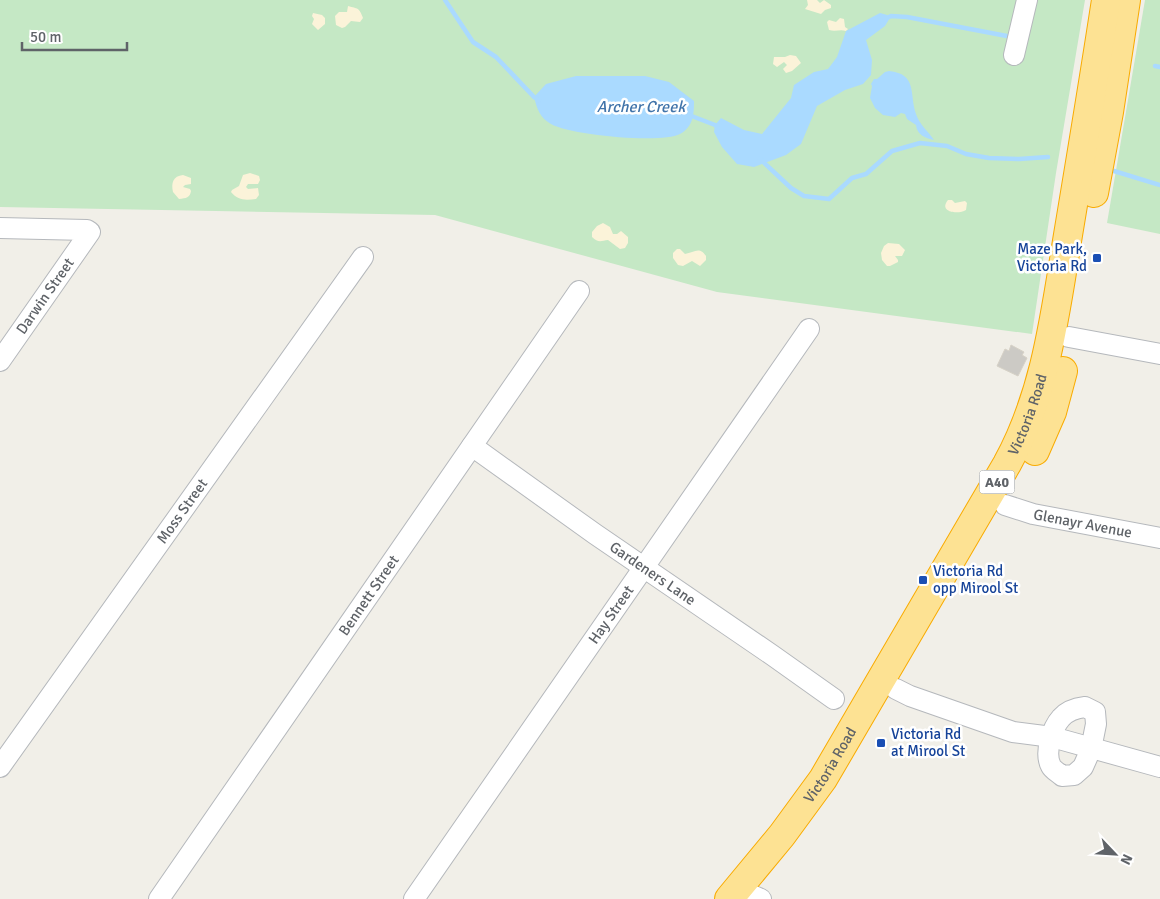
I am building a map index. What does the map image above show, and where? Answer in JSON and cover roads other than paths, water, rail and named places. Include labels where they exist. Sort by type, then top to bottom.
[{"type":"highway","name":"Victoria Road","points":[[749,898],[782,835],[823,778],[1007,464],[1025,429],[1039,389],[1052,332],[1106,0]]},
{"type":"highway","name":"Victoria Road","points":[[749,898],[829,802],[1006,505],[1027,467],[1052,412],[1069,337],[1109,112],[1126,0]]},
{"type":"street","points":[[1014,53],[1027,0]]},
{"type":"street","name":"Darwin Street","points":[[0,228],[87,230],[90,232],[0,361]]},
{"type":"street","name":"Moss Street","points":[[0,766],[363,257]]},
{"type":"street","name":"Bennett Street","points":[[159,899],[578,292]]},
{"type":"street","name":"Hay Street","points":[[414,899],[809,329]]},
{"type":"street","points":[[1069,337],[1160,354]]},
{"type":"street","name":"Gardeners Lane","points":[[472,446],[834,699]]},
{"type":"street","name":"Glenayr Avenue","points":[[1006,505],[1034,514],[1160,538]]},
{"type":"street","points":[[896,689],[910,696],[1013,732],[1052,737],[1160,767]]},
{"type":"street","points":[[1085,706],[1094,712],[1096,724],[1091,748],[1083,766],[1074,775],[1062,776],[1051,767],[1047,751],[1052,737],[1061,718],[1074,708],[1085,706]]},
{"type":"water","name":"Archer Creek","points":[[880,13],[891,16],[885,26],[866,40],[872,60],[871,75],[863,84],[845,90],[817,106],[801,144],[786,155],[754,167],[737,164],[722,147],[714,132],[715,125],[721,118],[744,130],[762,134],[791,98],[794,85],[814,72],[828,69],[837,57],[846,31]]},
{"type":"water","points":[[889,71],[904,76],[908,81],[911,86],[917,118],[934,140],[920,134],[916,125],[907,119],[905,114],[901,113],[895,117],[883,115],[875,108],[870,98],[871,84],[874,79]]},
{"type":"water","name":"Archer Creek","points":[[576,76],[645,76],[669,82],[694,101],[692,120],[688,128],[680,134],[654,138],[595,135],[576,132],[551,124],[540,113],[534,97],[546,84]]},
{"type":"waterway","name":"Archer Creek","points":[[445,0],[473,42],[496,57],[539,100]]},
{"type":"waterway","name":"Archer Creek","points":[[885,19],[891,16],[907,17],[1012,37]]},
{"type":"waterway","name":"Archer Creek","points":[[1155,66],[1160,67]]},
{"type":"waterway","name":"Archer Creek","points":[[689,115],[715,125],[718,128]]},
{"type":"waterway","name":"Archer Creek","points":[[760,159],[791,188],[804,196],[829,199],[852,178],[866,174],[892,151],[920,143],[947,146],[966,154],[989,158],[1019,159],[1048,157]]},
{"type":"waterway","name":"Archer Creek","points":[[1114,171],[1160,185]]},
{"type":"place","name":"Maze Park, Victoria Rd","points":[[1097,258]]},
{"type":"place","name":"Victoria Rd opp Mirool St","points":[[923,580]]},
{"type":"place","name":"Victoria Rd at Mirool St","points":[[881,743]]}]
